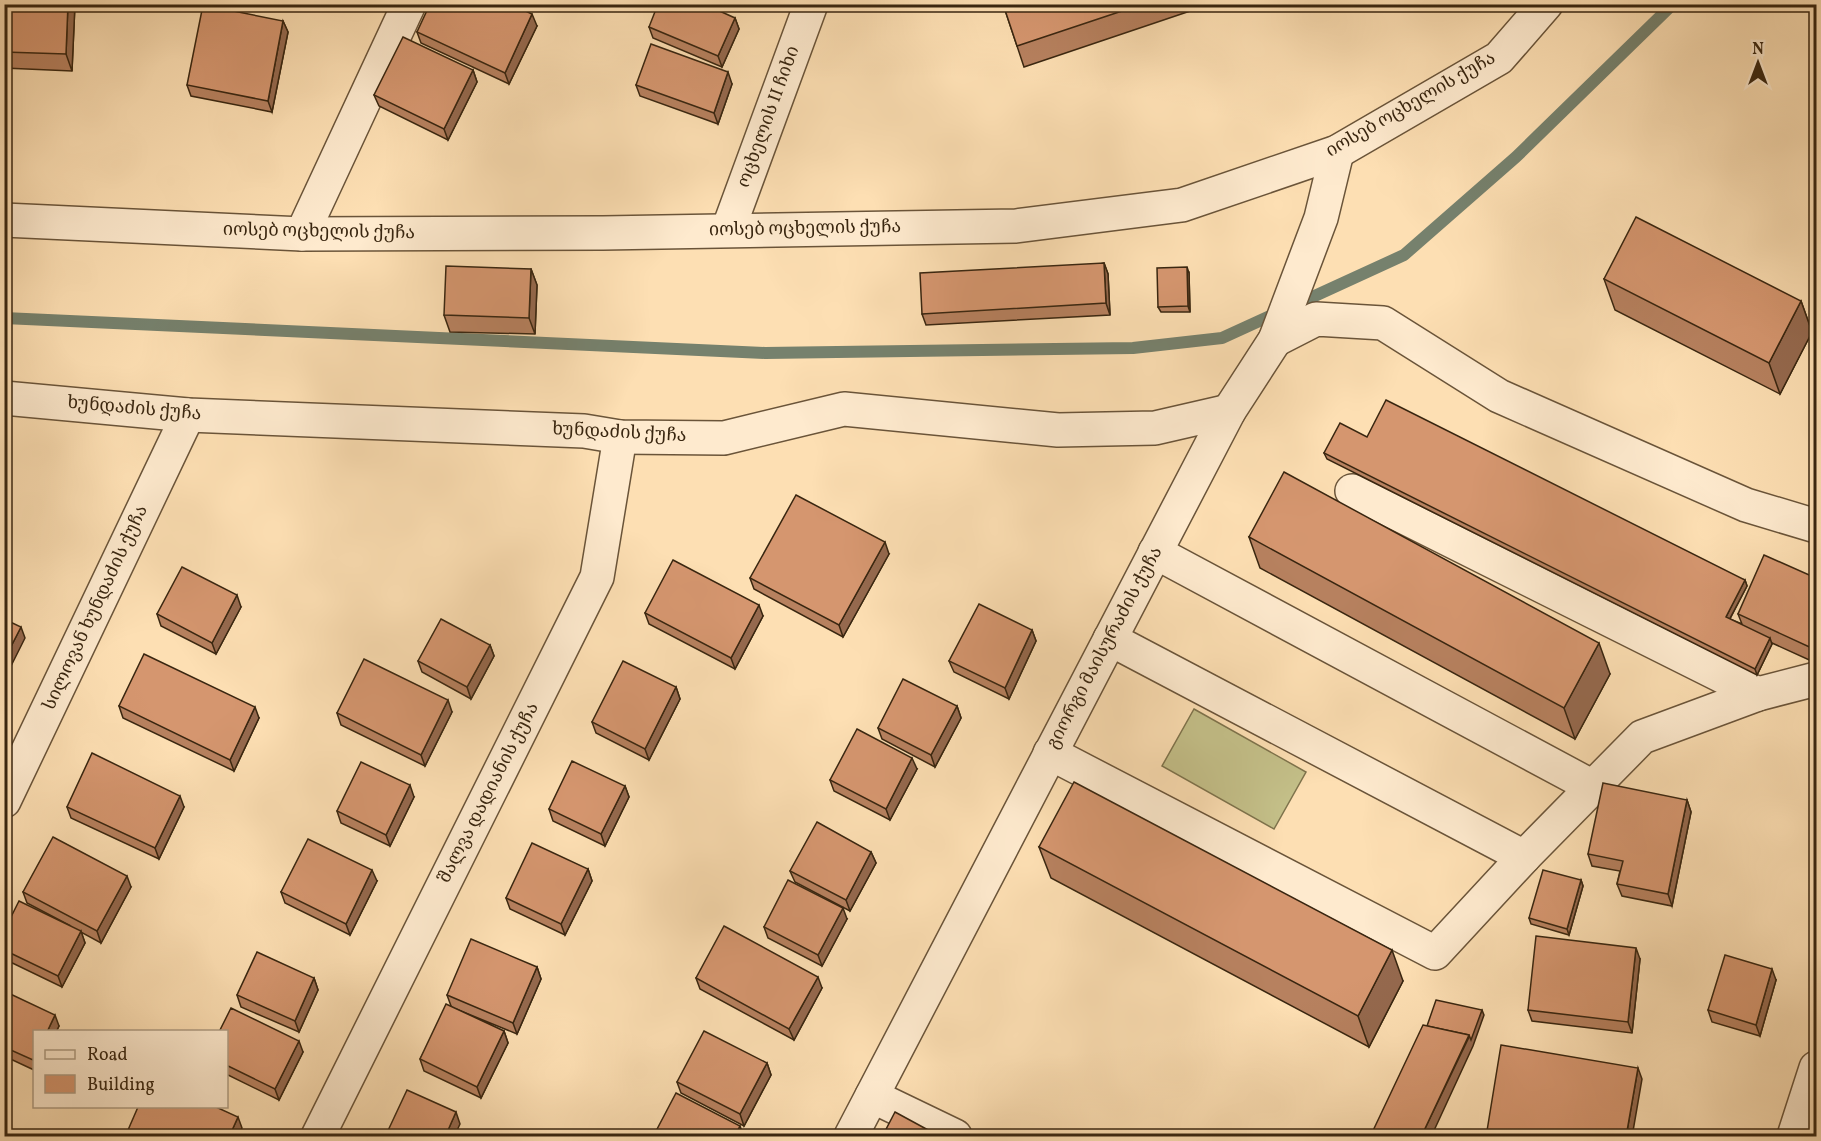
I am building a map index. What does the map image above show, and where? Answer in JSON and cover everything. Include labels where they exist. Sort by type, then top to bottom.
[{"type":"street","points":[[302,234],[409,4]]},
{"type":"street","name":"ოცხელის II ჩიხი","points":[[728,230],[811,4]]},
{"type":"street","name":"იოსებ ოცხელის ქუჩა","points":[[4,220],[302,234],[592,234],[1016,226],[1182,205],[1337,152],[1499,58],[1546,4]]},
{"type":"street","name":"გიორგი მაისურაძის ქუჩა","points":[[851,1137],[1229,411],[1275,340],[1321,218],[1337,152]]},
{"type":"street","points":[[1275,340],[1316,319],[1383,323],[1499,396],[1746,505],[1816,526]]},
{"type":"street","name":"ხუნდაძის ქუჩა","points":[[4,398],[188,415],[584,431],[620,437],[724,438],[844,408],[1058,430],[1155,428],[1229,411]]},
{"type":"street","name":"სილოვან ხუნდაძის ქუჩა","points":[[4,801],[188,415]]},
{"type":"street","name":"შალვა დადიანის ქუჩა","points":[[318,1137],[597,577],[620,437]]},
{"type":"street","points":[[1352,491],[1758,694]]},
{"type":"street","points":[[1155,552],[1593,787]]},
{"type":"street","points":[[1110,639],[1524,857]]},
{"type":"street","points":[[1050,753],[1435,953],[1524,857],[1642,738],[1758,694],[1816,679]]},
{"type":"street","points":[[1794,1137],[1816,1068]]},
{"type":"street","points":[[872,1096],[955,1137]]},
{"type":"shaded area","points":[[1194,709],[1306,772],[1274,829],[1162,766]]},
{"type":"building","points":[[4,4],[68,4],[66,54],[4,52]]},
{"type":"building","points":[[430,4],[511,4],[532,14],[505,73],[417,32]]},
{"type":"building","points":[[658,4],[704,4],[735,18],[718,56],[649,27]]},
{"type":"building","points":[[1003,4],[1143,4],[1017,46]]},
{"type":"building","points":[[203,5],[283,21],[268,101],[187,85]]},
{"type":"building","points":[[403,37],[473,70],[444,129],[374,95]]},
{"type":"building","points":[[651,44],[728,72],[714,113],[636,85]]},
{"type":"building","points":[[1636,217],[1801,301],[1769,363],[1604,279]]},
{"type":"building","points":[[1104,263],[1106,303],[922,314],[920,273]]},
{"type":"building","points":[[446,266],[531,269],[529,318],[444,315]]},
{"type":"building","points":[[1187,267],[1188,306],[1158,307],[1157,268]]},
{"type":"building","points":[[1386,400],[1745,580],[1726,617],[1770,638],[1755,669],[1324,453],[1340,423],[1367,437]]},
{"type":"building","points":[[1284,472],[1599,643],[1564,708],[1249,537]]},
{"type":"building","points":[[796,495],[885,542],[839,625],[750,578]]},
{"type":"building","points":[[1764,555],[1816,578],[1816,650],[1738,614]]},
{"type":"building","points":[[673,560],[759,605],[731,658],[645,613]]},
{"type":"building","points":[[182,567],[237,595],[212,643],[157,614]]},
{"type":"building","points":[[979,604],[1032,630],[1005,688],[949,661]]},
{"type":"building","points":[[4,619],[21,627],[4,660]]},
{"type":"building","points":[[441,619],[490,645],[467,687],[418,661]]},
{"type":"building","points":[[144,654],[255,707],[230,760],[119,706]]},
{"type":"building","points":[[364,659],[448,700],[421,755],[337,713]]},
{"type":"building","points":[[623,661],[676,687],[645,749],[592,722]]},
{"type":"building","points":[[903,679],[957,706],[931,755],[878,728]]},
{"type":"building","points":[[857,729],[912,758],[886,809],[830,780]]},
{"type":"building","points":[[92,753],[180,796],[155,848],[67,807]]},
{"type":"building","points":[[572,761],[625,786],[601,834],[549,809]]},
{"type":"building","points":[[361,762],[410,785],[386,835],[337,811]]},
{"type":"building","points":[[1074,782],[1392,950],[1358,1016],[1039,847]]},
{"type":"building","points":[[1603,783],[1687,800],[1668,894],[1617,884],[1623,861],[1588,854]]},
{"type":"building","points":[[817,822],[871,852],[846,900],[790,871]]},
{"type":"building","points":[[53,837],[127,876],[97,931],[23,892]]},
{"type":"building","points":[[308,839],[372,870],[346,924],[281,892]]},
{"type":"building","points":[[532,843],[588,869],[561,924],[506,898]]},
{"type":"building","points":[[1543,870],[1581,880],[1567,929],[1529,918]]},
{"type":"building","points":[[788,880],[843,908],[818,955],[764,927]]},
{"type":"building","points":[[19,901],[81,931],[58,976],[4,950],[4,931]]},
{"type":"building","points":[[724,926],[818,977],[789,1029],[696,978]]},
{"type":"building","points":[[1536,936],[1636,948],[1628,1022],[1528,1010]]},
{"type":"building","points":[[471,939],[537,967],[513,1023],[447,995]]},
{"type":"building","points":[[257,952],[314,978],[295,1021],[237,995]]},
{"type":"building","points":[[1725,955],[1772,969],[1756,1025],[1708,1010]]},
{"type":"building","points":[[4,991],[55,1015],[48,1030],[33,1030],[33,1060],[4,1047]]},
{"type":"building","points":[[1436,1000],[1482,1010],[1471,1040],[1469,1035],[1427,1026]]},
{"type":"building","points":[[446,1004],[504,1031],[477,1087],[420,1059]]},
{"type":"building","points":[[231,1008],[299,1041],[275,1089],[228,1066],[228,1030],[220,1030]]},
{"type":"building","points":[[1423,1025],[1469,1035],[1421,1137],[1370,1137]]},
{"type":"building","points":[[704,1031],[767,1063],[740,1114],[677,1082]]},
{"type":"building","points":[[1501,1045],[1638,1068],[1626,1137],[1486,1137]]},
{"type":"building","points":[[407,1090],[456,1112],[445,1137],[385,1137]]},
{"type":"building","points":[[676,1093],[740,1126],[734,1137],[662,1137],[655,1133]]},
{"type":"building","points":[[138,1108],[218,1108],[238,1117],[229,1137],[125,1137]]},
{"type":"building","points":[[895,1112],[941,1137],[882,1137]]},
{"type":"waterway","points":[[1295,305],[1404,255],[1516,157],[1673,4]]},
{"type":"waterway","points":[[4,318],[765,353],[1133,348],[1222,338],[1279,312]]}]
